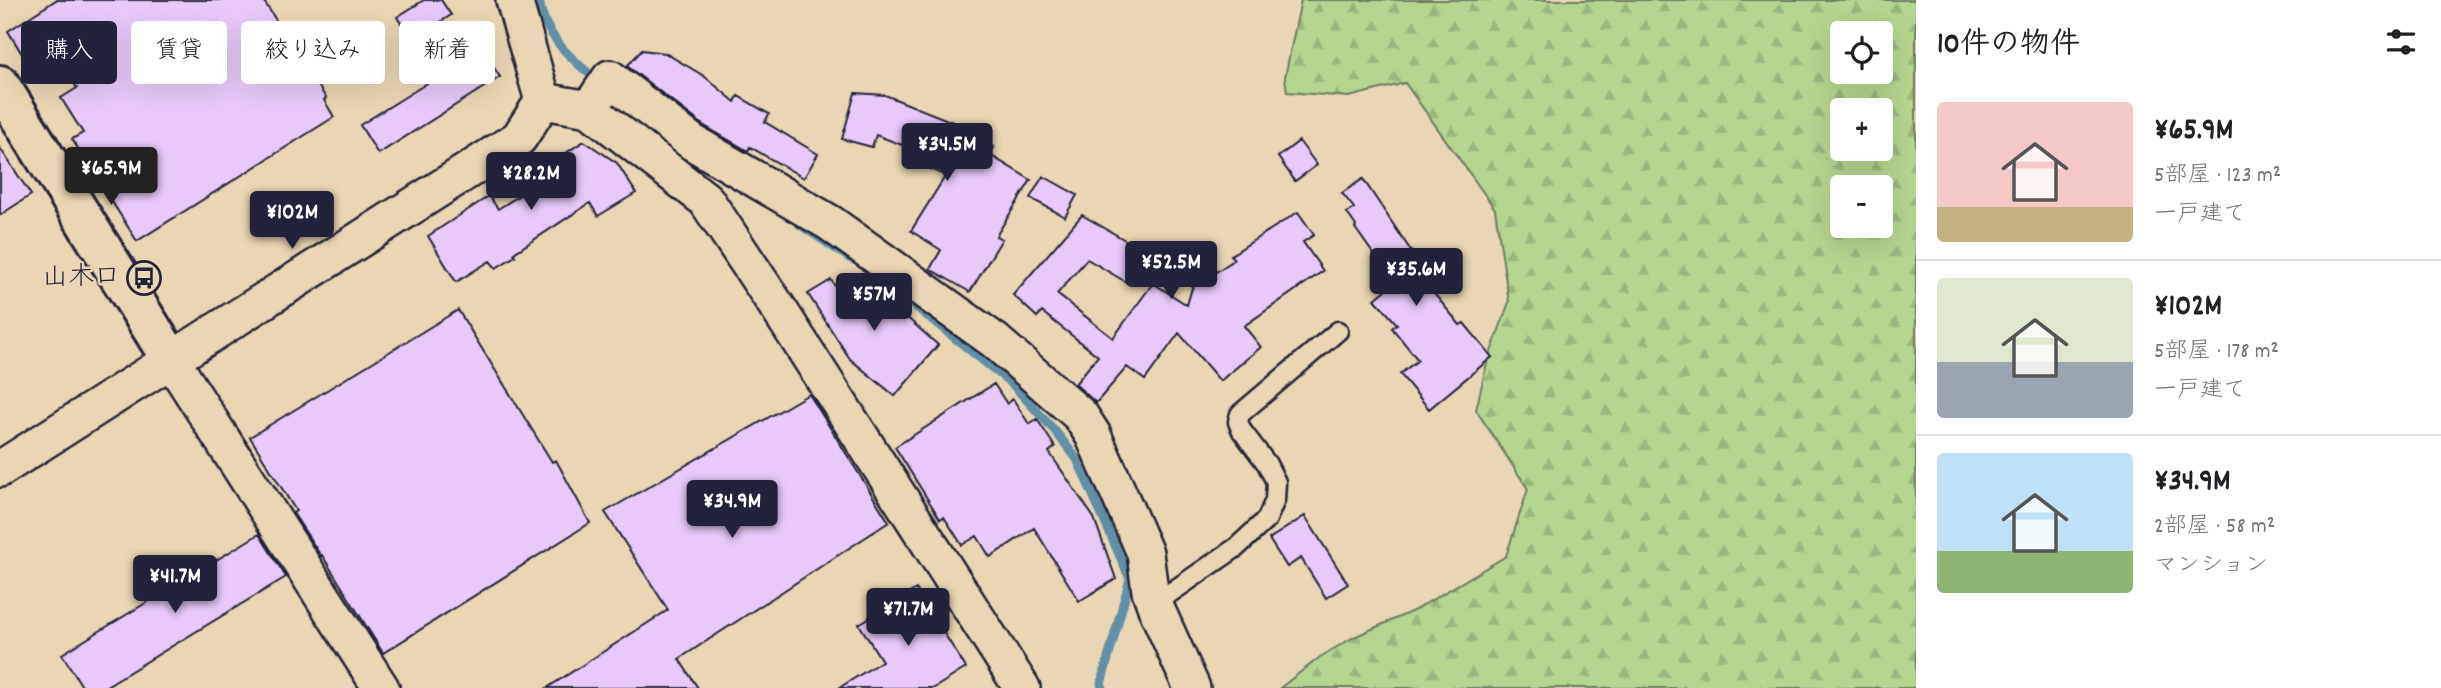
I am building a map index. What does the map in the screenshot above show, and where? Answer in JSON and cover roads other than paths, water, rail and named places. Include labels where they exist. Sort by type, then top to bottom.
[{"type":"street","points":[[0,469],[519,138],[543,101],[514,0]]},
{"type":"street","points":[[589,109],[610,78],[692,142],[830,223],[995,341],[1080,415],[1093,435],[1145,553],[1154,604],[1192,688]]},
{"type":"street","points":[[0,85],[381,688]]},
{"type":"street","points":[[543,101],[589,109],[706,200],[1023,688]]},
{"type":"lane","points":[[1154,604],[1237,547],[1267,519],[1275,500],[1276,482],[1267,464],[1242,431],[1238,422],[1240,414],[1338,331]]},
{"type":"waterway","points":[[539,0],[547,25],[561,47],[600,83]]},
{"type":"waterway","points":[[799,224],[851,259]]},
{"type":"waterway","points":[[900,294],[1012,384],[1077,459],[1130,579],[1101,684],[1103,688]]},
{"type":"place","name":"山木口","points":[[144,278]]}]
